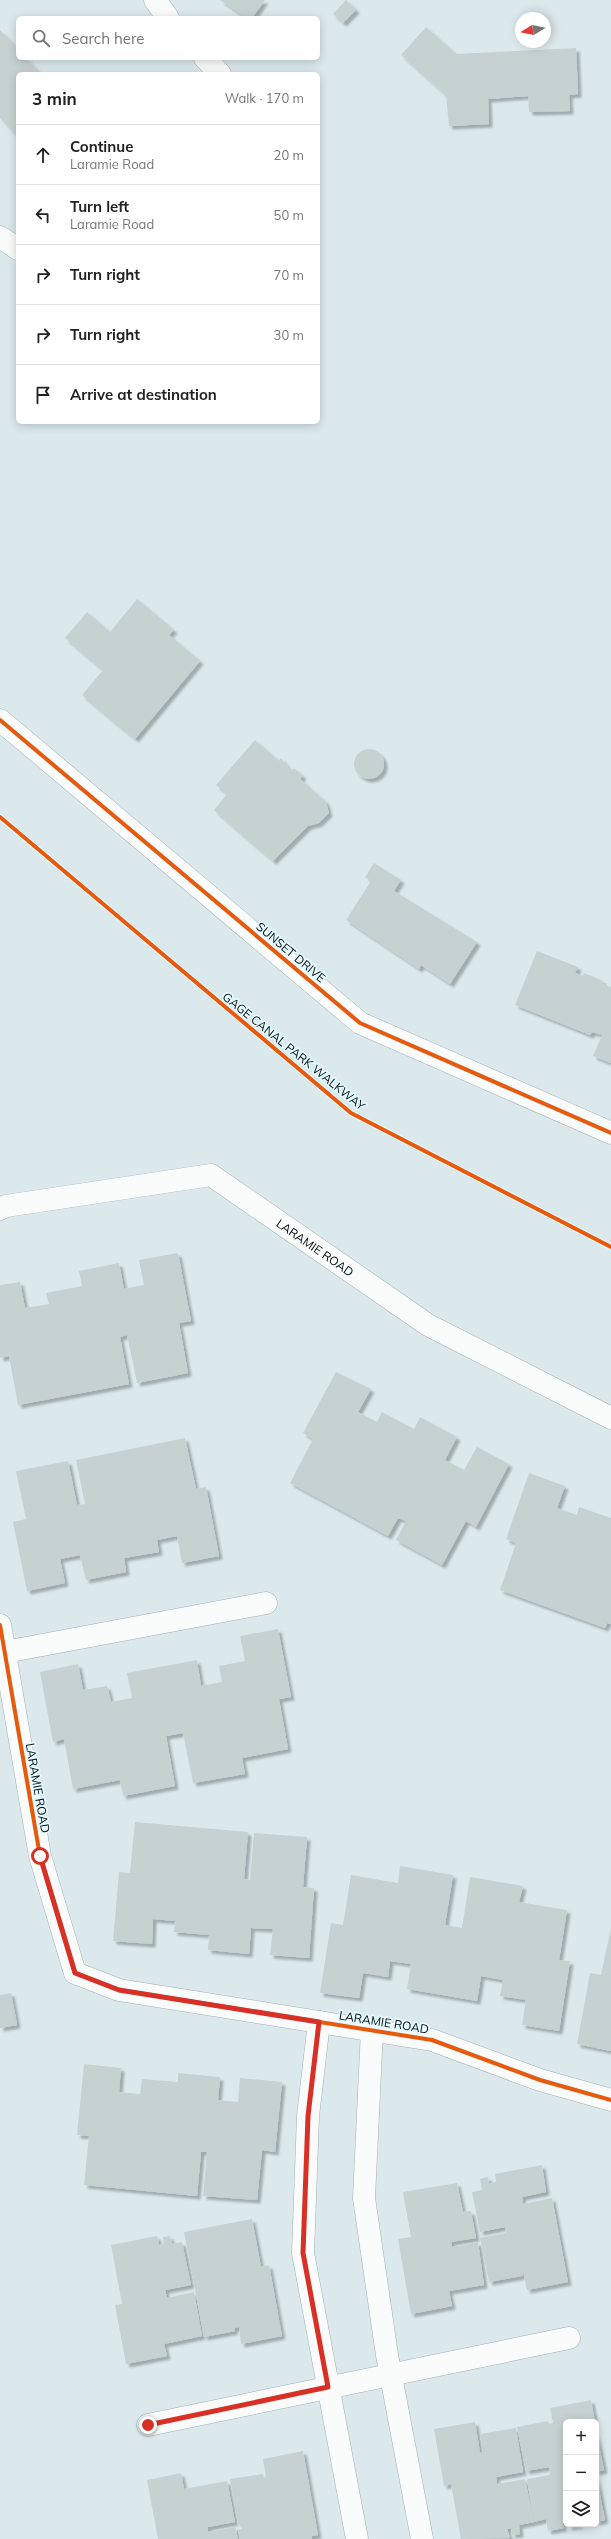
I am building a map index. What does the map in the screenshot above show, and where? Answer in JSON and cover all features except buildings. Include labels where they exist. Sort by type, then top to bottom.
[{"type":"street","points":[[155,0],[167,16]]},
{"type":"street","points":[[207,60],[218,72]]},
{"type":"street","points":[[0,238],[16,248]]},
{"type":"street","name":"SUNSET DRIVE","points":[[0,720],[360,1023],[611,1133]]},
{"type":"street","name":"LARAMIE ROAD","points":[[0,1210],[6,1206],[211,1175],[428,1325],[611,1418]]},
{"type":"street","points":[[5,1652],[266,1603]]},
{"type":"street","name":"LARAMIE ROAD","points":[[0,1625],[40,1856],[75,1973],[119,1990],[432,2040],[540,2080],[611,2100]]},
{"type":"street","points":[[319,2022],[308,2116],[303,2253],[357,2539]]},
{"type":"street","points":[[372,2030],[364,2198],[390,2374],[422,2539]]},
{"type":"street","points":[[148,2425],[569,2338]]},
{"type":"cycle path","points":[[0,720],[360,1023],[611,1133]]},
{"type":"cycle path","name":"GAGE CANAL PARK WALKWAY","points":[[0,817],[351,1113],[611,1247]]},
{"type":"cycle path","points":[[0,1625],[40,1856],[75,1973],[119,1990],[432,2040],[540,2080],[611,2100]]},
{"type":"route","points":[[40,1856],[75,1973],[119,1990],[319,2022],[308,2116],[303,2253],[328,2387],[148,2425]]}]
